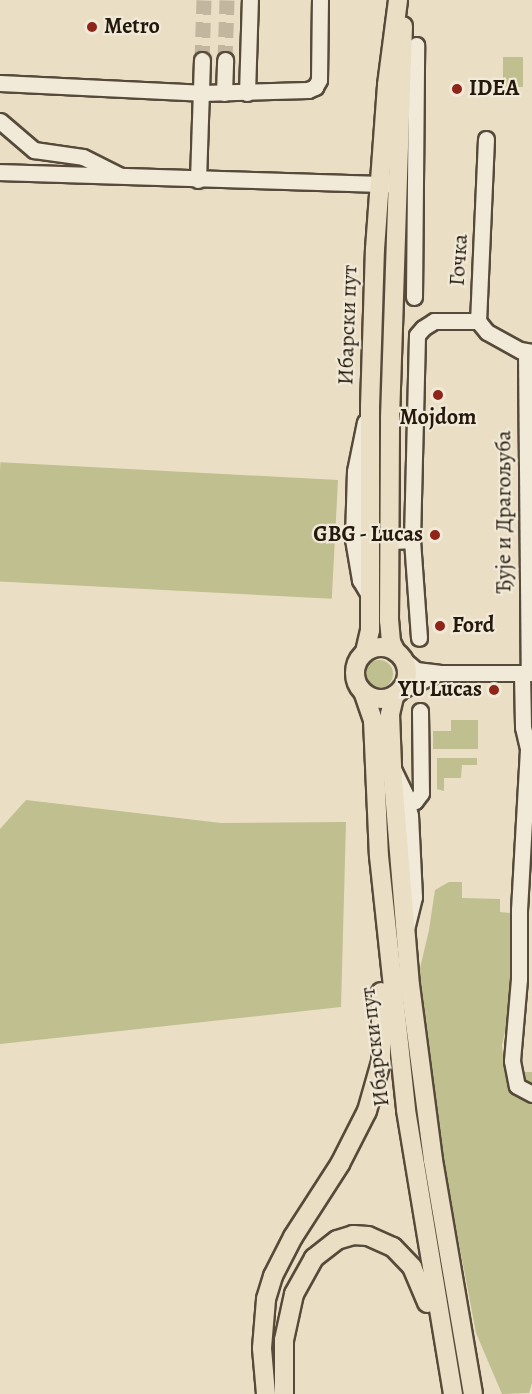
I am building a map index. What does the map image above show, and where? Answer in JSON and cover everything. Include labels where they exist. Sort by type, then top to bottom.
[{"type":"main road","name":"Ибарски пут","points":[[365,652],[370,630],[370,407],[375,249],[389,184],[409,139],[400,0]]},
{"type":"main road","name":"Ибарски пут","points":[[400,0],[387,85],[389,621],[391,642],[400,655]]},
{"type":"main road","points":[[381,647],[400,655],[407,671],[398,693],[381,700],[364,694],[354,676],[357,663],[365,652],[381,647]]},
{"type":"main road","name":"Ибарски пут","points":[[398,693],[390,714],[404,934],[431,1150],[473,1394]]},
{"type":"main road","name":"Ибарски пут","points":[[364,694],[373,720],[378,845],[406,1110],[453,1394]]},
{"type":"main road","points":[[267,1394],[263,1368],[263,1321],[266,1299],[273,1276],[293,1238],[357,1134],[378,1079],[383,1023],[379,975],[381,957],[387,940]]},
{"type":"main road","points":[[284,1394],[284,1340],[294,1294],[314,1258],[337,1240],[353,1235],[381,1240],[403,1255],[419,1280],[436,1337],[444,1347]]},
{"type":"street","points":[[247,93],[250,0]]},
{"type":"street","points":[[0,83],[201,93],[286,93],[315,87],[319,81],[320,0]]},
{"type":"street","points":[[414,297],[409,139],[416,45]]},
{"type":"street","points":[[198,180],[202,60]]},
{"type":"street","points":[[224,93],[225,60]]},
{"type":"street","points":[[0,121],[34,150],[83,157],[122,177]]},
{"type":"street","name":"Гочка","points":[[478,321],[486,139]]},
{"type":"street","points":[[0,172],[198,180],[389,184]]},
{"type":"street","points":[[419,638],[412,540],[417,335],[423,327],[434,321],[478,321],[487,332],[529,352]]},
{"type":"street","name":"Ђује и Драгољуба","points":[[529,352],[528,673],[523,727],[528,749],[526,910],[513,1024],[512,1061],[517,1086],[532,1094]]},
{"type":"street","points":[[389,542],[412,540]]},
{"type":"street","points":[[400,655],[416,670],[440,673],[528,673]]},
{"type":"street","points":[[398,693],[440,673]]},
{"type":"street","points":[[408,804],[416,801],[421,793],[420,711]]},
{"type":"street","points":[[392,767],[408,804],[414,897],[404,934]]},
{"type":"green space","points":[[503,57],[523,57],[523,87],[503,87]]},
{"type":"green space","points":[[0,462],[338,480],[332,599],[0,581]]},
{"type":"green space","points":[[379,660],[389,664],[393,674],[389,684],[379,688],[369,684],[365,674],[369,664]]},
{"type":"green space","points":[[451,720],[478,720],[478,749],[433,749],[433,731],[451,731]]},
{"type":"green space","points":[[437,758],[477,758],[477,765],[462,765],[461,778],[444,778],[444,791],[437,789]]},
{"type":"green space","points":[[26,800],[221,823],[346,822],[341,1007],[0,1044],[0,829]]},
{"type":"green space","points":[[449,882],[462,882],[462,898],[500,899],[500,912],[511,913],[513,997],[502,1045],[503,1057],[519,1072],[532,1072],[532,1383],[529,1393],[502,1394],[476,1333],[444,1164],[418,977],[435,890]]},
{"type":"tunnel","points":[[202,60],[204,0]]},
{"type":"tunnel","points":[[225,60],[227,0]]},
{"type":"place","name":"Metro","points":[[92,27]]},
{"type":"place","name":"IDEA","points":[[457,89]]},
{"type":"place","name":"Mojdom","points":[[438,395]]},
{"type":"place","name":"GBG - Lucas","points":[[435,535]]},
{"type":"place","name":"Ford","points":[[440,626]]},
{"type":"place","name":"YU Lucas","points":[[494,690]]}]
